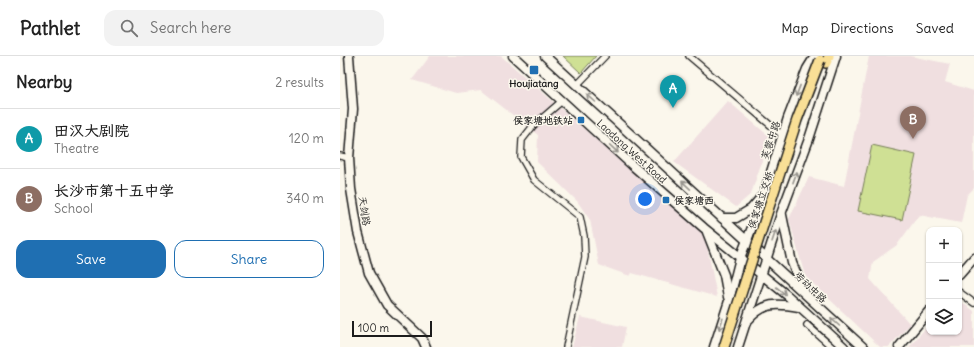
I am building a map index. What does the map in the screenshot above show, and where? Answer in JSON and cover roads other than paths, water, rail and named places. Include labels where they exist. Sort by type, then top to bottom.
[{"type":"main road","name":"天剑路","points":[[349,56],[353,109],[349,158],[351,189],[358,232],[368,273],[387,305],[422,338],[426,347]]},
{"type":"main road","name":"Laodong West Road","points":[[513,56],[563,100],[632,165],[740,258]]},
{"type":"main road","name":"Laodong West Road","points":[[545,56],[746,240]]},
{"type":"main road","points":[[807,69],[810,56]]},
{"type":"main road","points":[[738,347],[766,258],[809,139],[836,56]]},
{"type":"main road","name":"芙蓉中路","points":[[714,347],[729,300],[740,258],[760,207],[782,135],[807,69],[823,58]]},
{"type":"main road","name":"侯家塘立交桥","points":[[724,347],[797,120],[823,58]]},
{"type":"main road","name":"侯家塘立交桥","points":[[730,347],[823,58]]},
{"type":"main road","points":[[722,218],[736,218],[751,208],[763,194]]},
{"type":"main road","points":[[782,214],[792,263],[806,297]]},
{"type":"main road","points":[[706,230],[724,275],[729,300]]},
{"type":"main road","name":"劳动中路","points":[[746,240],[806,297],[862,347]]},
{"type":"main road","points":[[740,258],[761,274],[844,347]]},
{"type":"main road","points":[[962,272],[974,258]]},
{"type":"main road","points":[[746,322],[760,308],[772,304],[785,304],[800,308]]},
{"type":"main road","points":[[899,347],[926,315]]},
{"type":"street","points":[[577,85],[605,56]]},
{"type":"street","points":[[689,56],[782,135]]},
{"type":"street","points":[[563,100],[533,126],[522,140],[521,157],[534,180],[580,217],[584,236],[585,257],[566,347]]},
{"type":"street","points":[[340,156],[349,158]]},
{"type":"street","points":[[962,294],[974,303]]},
{"type":"street","points":[[807,325],[832,347]]},
{"type":"place","name":"Houjiatang","points":[[534,70]]},
{"type":"place","name":"田汉大剧院","points":[[673,108]]},
{"type":"place","name":"侯家塘地铁站","points":[[581,120]]},
{"type":"place","name":"长沙市第十五中学","points":[[913,139]]},
{"type":"place","name":"侯家塘西","points":[[666,200]]}]
